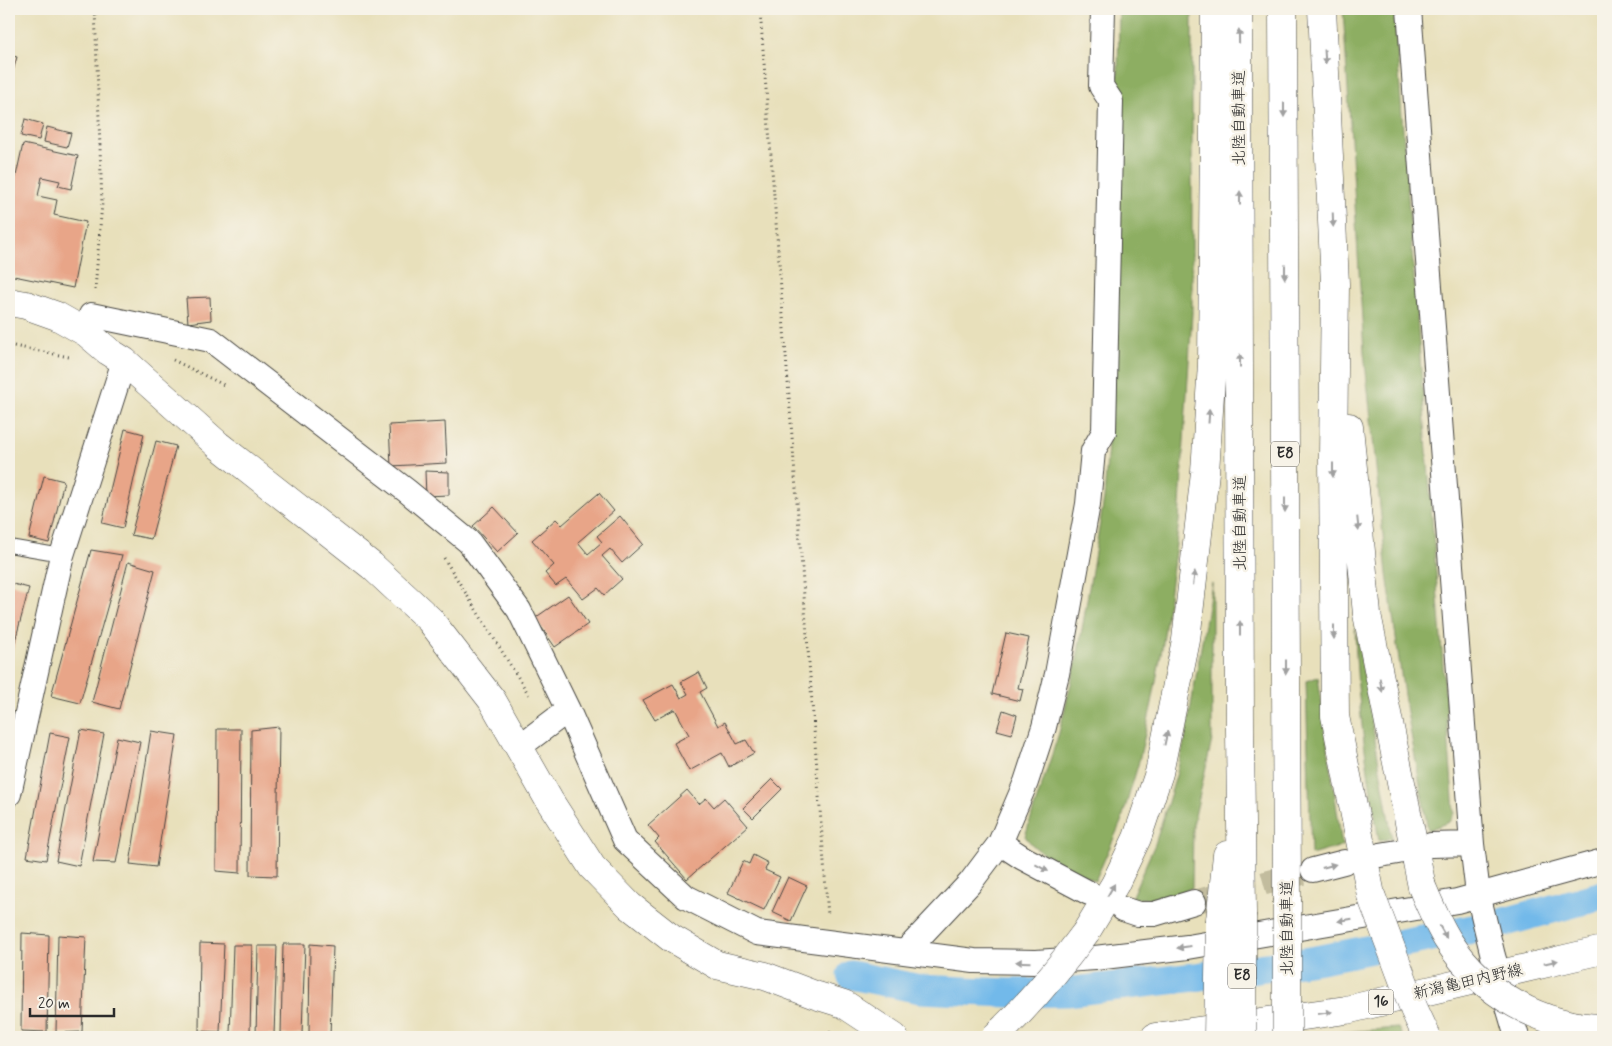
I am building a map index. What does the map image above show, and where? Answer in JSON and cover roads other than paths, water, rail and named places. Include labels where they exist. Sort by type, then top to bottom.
[{"type":"main road","points":[[995,1037],[1024,1010],[1058,970],[1086,932],[1115,884],[1137,838],[1159,773],[1186,640],[1196,568],[1205,472],[1212,364],[1215,9]]},
{"type":"main road","name":"北陸自動車道","points":[[1231,917],[1240,730],[1238,9]]},
{"type":"main road","name":"北陸自動車道","points":[[1284,9],[1287,1037]]},
{"type":"main road","points":[[1322,9],[1336,284],[1367,614],[1422,887],[1434,917],[1450,944],[1470,969],[1496,993],[1522,1008],[1549,1019],[1589,1028],[1603,1028]]},
{"type":"main road","points":[[1336,284],[1333,457],[1335,716],[1371,895],[1414,1009],[1427,1037]]},
{"type":"main road","points":[[9,302],[26,305],[57,316],[87,333],[108,352],[124,361],[218,445],[372,566],[430,620],[492,700],[549,800],[592,867],[643,917],[671,938],[717,965],[765,976],[844,1004],[894,1037]]},
{"type":"main road","points":[[1218,1037],[1231,917]]},
{"type":"main road","name":"E8","points":[[1231,917],[1242,1037]]},
{"type":"main road","name":"新潟亀田内野線","points":[[1155,1037],[1346,1010],[1496,966],[1603,950]]},
{"type":"street","points":[[906,951],[970,883],[1000,843],[1026,782],[1044,727],[1057,674],[1088,504],[1093,451],[1104,432],[1111,101],[1101,86],[1103,9]]},
{"type":"street","points":[[1409,9],[1472,844],[1480,900],[1496,966],[1517,1037]]},
{"type":"street","points":[[91,315],[212,340],[407,491],[469,542],[519,610],[568,710],[625,840],[686,897],[757,933],[974,961],[1036,962],[1095,958],[1188,947],[1458,901],[1480,900],[1603,861]]},
{"type":"street","points":[[9,794],[15,739],[62,555],[124,361]]},
{"type":"street","points":[[519,747],[568,710]]},
{"type":"street","points":[[1000,843],[1023,858],[1089,893]]},
{"type":"street","points":[[1431,846],[1472,844]]},
{"type":"street","points":[[1313,870],[1344,862]]},
{"type":"street","points":[[1123,910],[1138,914],[1154,914],[1194,902]]},
{"type":"lane","points":[[9,546],[62,555]]},
{"type":"waterway","points":[[851,975],[920,989],[1008,993],[1067,992],[1316,960],[1498,924],[1603,895]]},
{"type":"tunnel","points":[[1194,902],[1303,873]]}]
